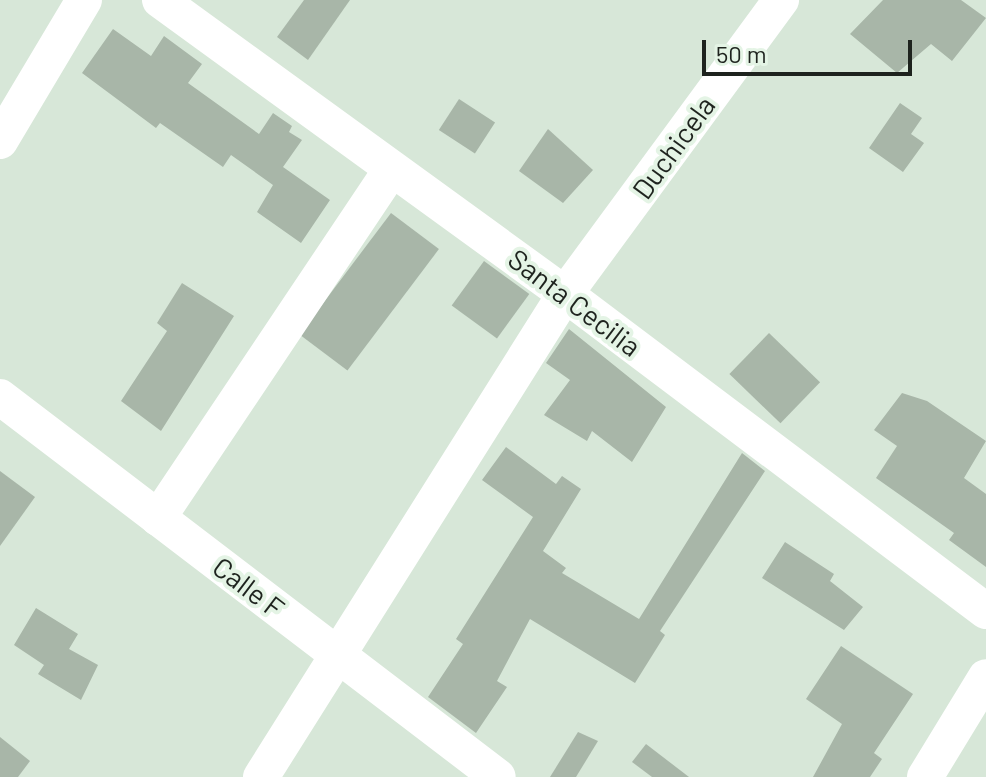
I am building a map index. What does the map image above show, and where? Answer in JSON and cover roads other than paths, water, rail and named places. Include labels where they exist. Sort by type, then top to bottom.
[{"type":"street","points":[[0,141],[84,0]]},
{"type":"street","name":"Santa Cecilia","points":[[160,0],[565,294],[986,611]]},
{"type":"street","name":"Duchicela","points":[[261,777],[565,294],[781,0]]},
{"type":"street","points":[[158,518],[392,169]]},
{"type":"street","name":"Calle F","points":[[0,397],[498,777]]},
{"type":"street","points":[[925,777],[986,677]]}]
